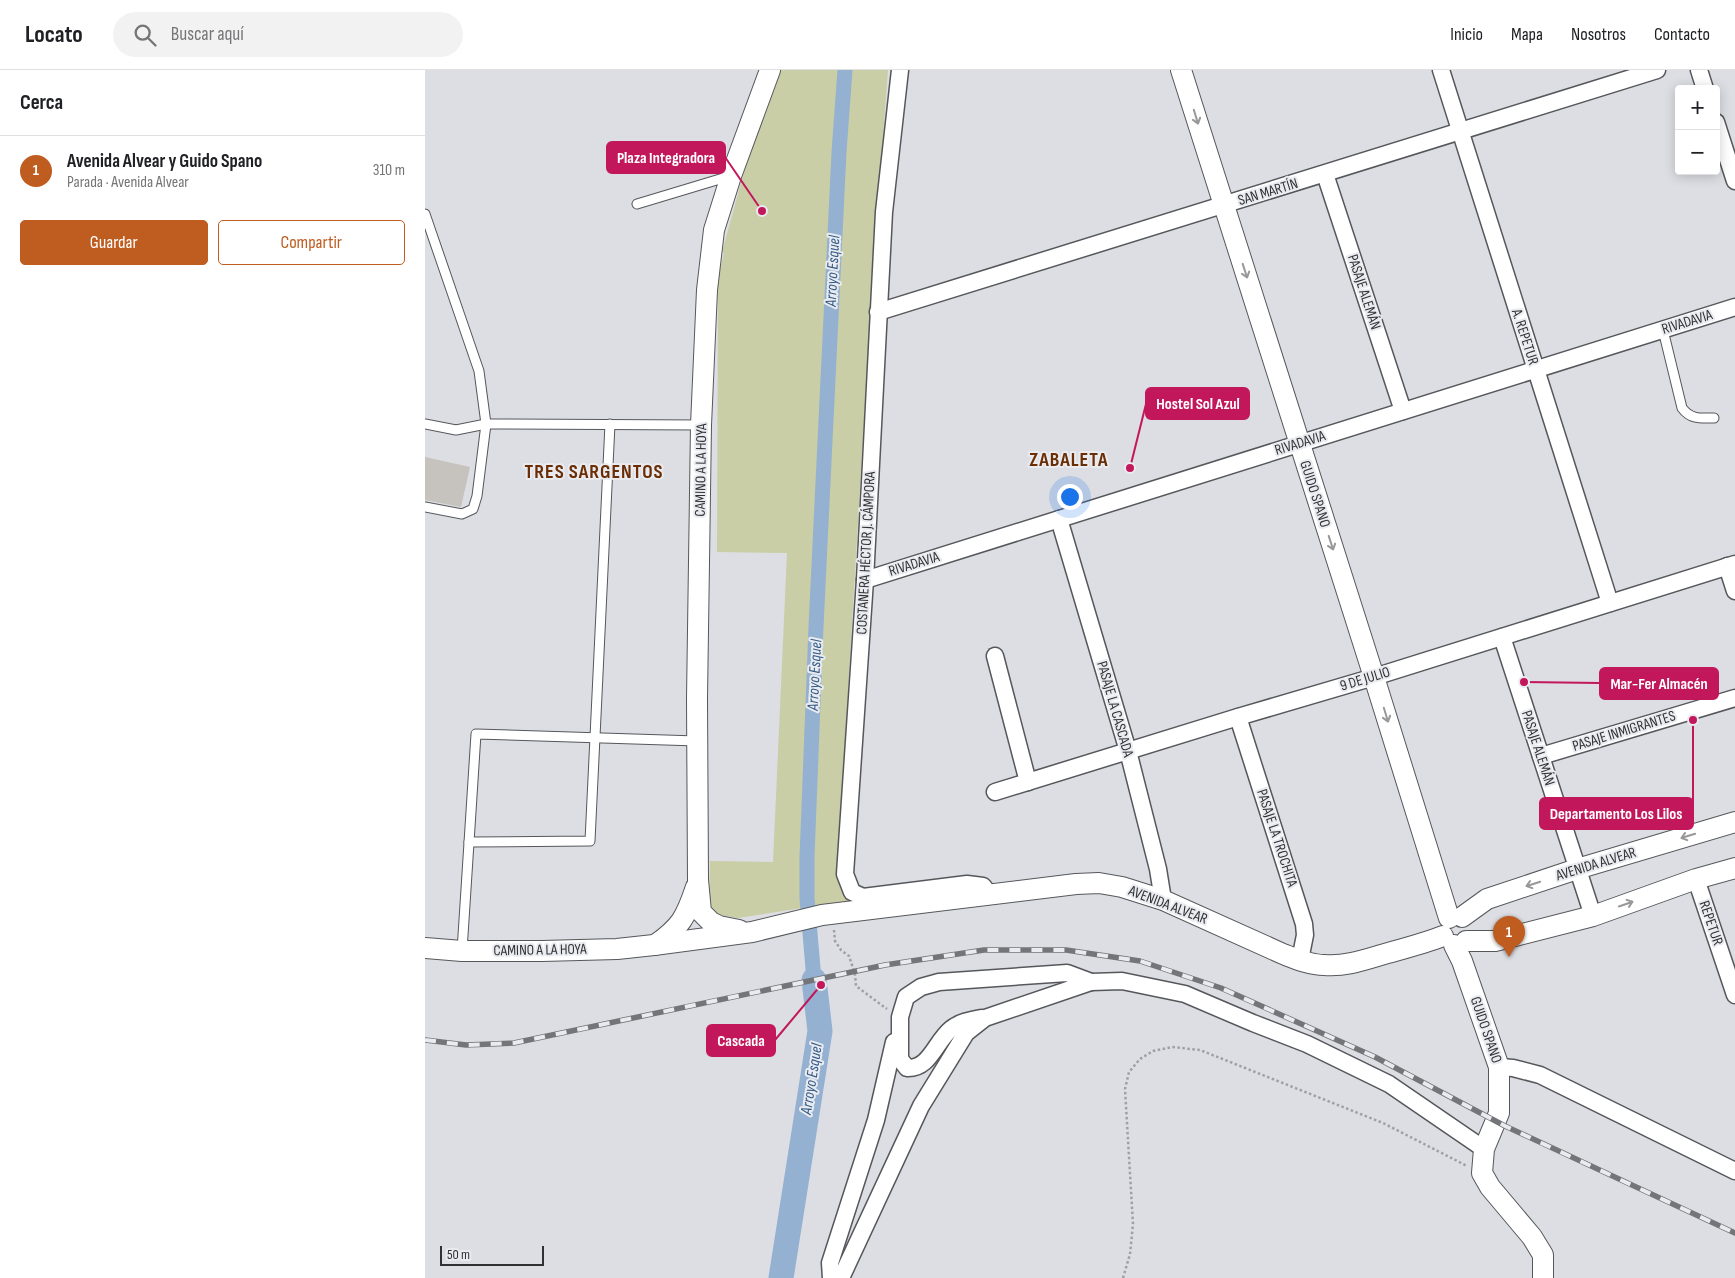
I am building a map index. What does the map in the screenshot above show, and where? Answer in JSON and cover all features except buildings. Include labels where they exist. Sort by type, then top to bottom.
[{"type":"street","name":"CAMINO A LA HOYA","points":[[761,930],[719,926],[711,922],[701,912],[698,880],[697,741],[701,425],[707,290],[714,230],[731,176],[770,70]]},
{"type":"street","name":"COSTANERA HÉCTOR J. CÁMPORA","points":[[900,70],[883,212],[865,580],[845,874],[852,892],[863,897],[975,884],[983,886],[990,895]]},
{"type":"street","name":"GUIDO SPANO","points":[[1181,70],[1499,1067],[1499,1113],[1484,1149],[1482,1173]]},
{"type":"street","name":"A. REPETUR","points":[[1441,70],[1610,603]]},
{"type":"street","name":"SAN MARTÍN","points":[[878,312],[1657,70]]},
{"type":"street","points":[[1699,70],[1704,85]]},
{"type":"street","points":[[1719,130],[1735,181]]},
{"type":"street","name":"PASAJE ALEMÁN","points":[[1325,174],[1403,411]]},
{"type":"street","name":"RIVADAVIA","points":[[865,580],[1735,307]]},
{"type":"street","name":"PASAJE LA CASCADA","points":[[1059,519],[1128,751],[1158,869],[1163,900]]},
{"type":"street","points":[[1731,565],[1735,592]]},
{"type":"street","name":"9 DE JULIO","points":[[995,792],[1374,677],[1731,565]]},
{"type":"street","name":"PASAJE ALEMÁN","points":[[1502,637],[1593,916]]},
{"type":"street","points":[[995,656],[1028,782]]},
{"type":"street","name":"PASAJE INMIGRANTES","points":[[1541,756],[1735,698]]},
{"type":"street","name":"PASAJE LA TROCHITA","points":[[1238,717],[1304,924],[1305,935],[1299,960]]},
{"type":"street","name":"AVENIDA ALVEAR","points":[[1457,937],[1487,899],[1577,869],[1735,822]]},
{"type":"street","name":"AVENIDA ALVEAR","points":[[761,930],[828,914],[1077,884],[1099,883],[1122,887],[1163,900],[1299,960],[1337,966],[1457,937],[1495,941],[1593,916],[1735,868]]},
{"type":"street","name":"CAMINO A LA HOYA","points":[[654,946],[671,934],[681,923],[688,911],[698,880]]},
{"type":"street","name":"REPETUR","points":[[1696,880],[1735,995]]},
{"type":"street","name":"CAMINO A LA HOYA","points":[[425,948],[462,951],[617,949],[654,946],[761,930]]},
{"type":"street","points":[[831,1278],[831,1263],[876,1120],[906,997],[921,986],[939,982],[1067,973],[1091,982]]},
{"type":"street","points":[[900,1017],[900,1059],[907,1068],[916,1069],[924,1064],[951,1029],[963,1022],[985,1018],[1091,982],[1123,981],[1149,985],[1185,994],[1307,1044],[1389,1084],[1484,1149]]},
{"type":"street","points":[[841,1278],[921,1106],[966,1033],[985,1018]]},
{"type":"street","points":[[1499,1067],[1525,1070],[1540,1075],[1735,1171]]},
{"type":"street","points":[[1482,1173],[1490,1187],[1532,1237],[1543,1255],[1543,1278]]},
{"type":"lane","points":[[637,204],[731,176]]},
{"type":"lane","points":[[425,214],[479,371],[485,424],[477,496],[473,509],[462,514],[425,507]]},
{"type":"lane","points":[[1663,330],[1682,408],[1694,418],[1714,418]]},
{"type":"lane","points":[[425,424],[456,430],[485,424],[701,425]]},
{"type":"lane","points":[[469,842],[590,841],[610,424]]},
{"type":"lane","points":[[462,951],[476,734],[697,741]]},
{"type":"path","points":[[828,914],[835,941],[841,950],[849,956],[855,974],[856,986],[900,1017]]},
{"type":"path","points":[[1123,1278],[1130,1254],[1133,1224],[1125,1088],[1129,1072],[1140,1059],[1153,1050],[1172,1046],[1200,1050],[1383,1123],[1482,1173]]},
{"type":"green space","points":[[779,70],[888,70],[872,287],[837,876],[841,890],[854,900],[738,918],[719,915],[709,905],[710,861],[773,862],[787,553],[717,552],[718,277],[724,253],[722,252],[748,157]]},
{"type":"waterway","name":"Arroyo Esquel","points":[[814,980],[807,898],[807,857],[816,627],[839,152],[845,70]]},
{"type":"waterway","name":"Arroyo Esquel","points":[[781,1278],[820,1031],[814,980]]},
{"type":"railway","points":[[425,1040],[466,1045],[514,1043],[885,965],[984,950],[1066,950],[1140,961],[1221,988],[1375,1057],[1505,1126],[1735,1233]]},
{"type":"place","name":"Plaza Integradora","points":[[762,211]]},
{"type":"place","name":"Hostel Sol Azul","points":[[1130,468]]},
{"type":"place","name":"Mar-Fer Almacén","points":[[1524,682]]},
{"type":"place","name":"Departamento Los Lilos","points":[[1693,720]]},
{"type":"place","name":"Avenida Alvear y Guido Spano","points":[[1509,957]]},
{"type":"place","name":"Cascada","points":[[821,985]]},
{"type":"district","name":"ZABALETA","points":[[1069,460]]},
{"type":"district","name":"TRES SARGENTOS","points":[[594,472]]}]
